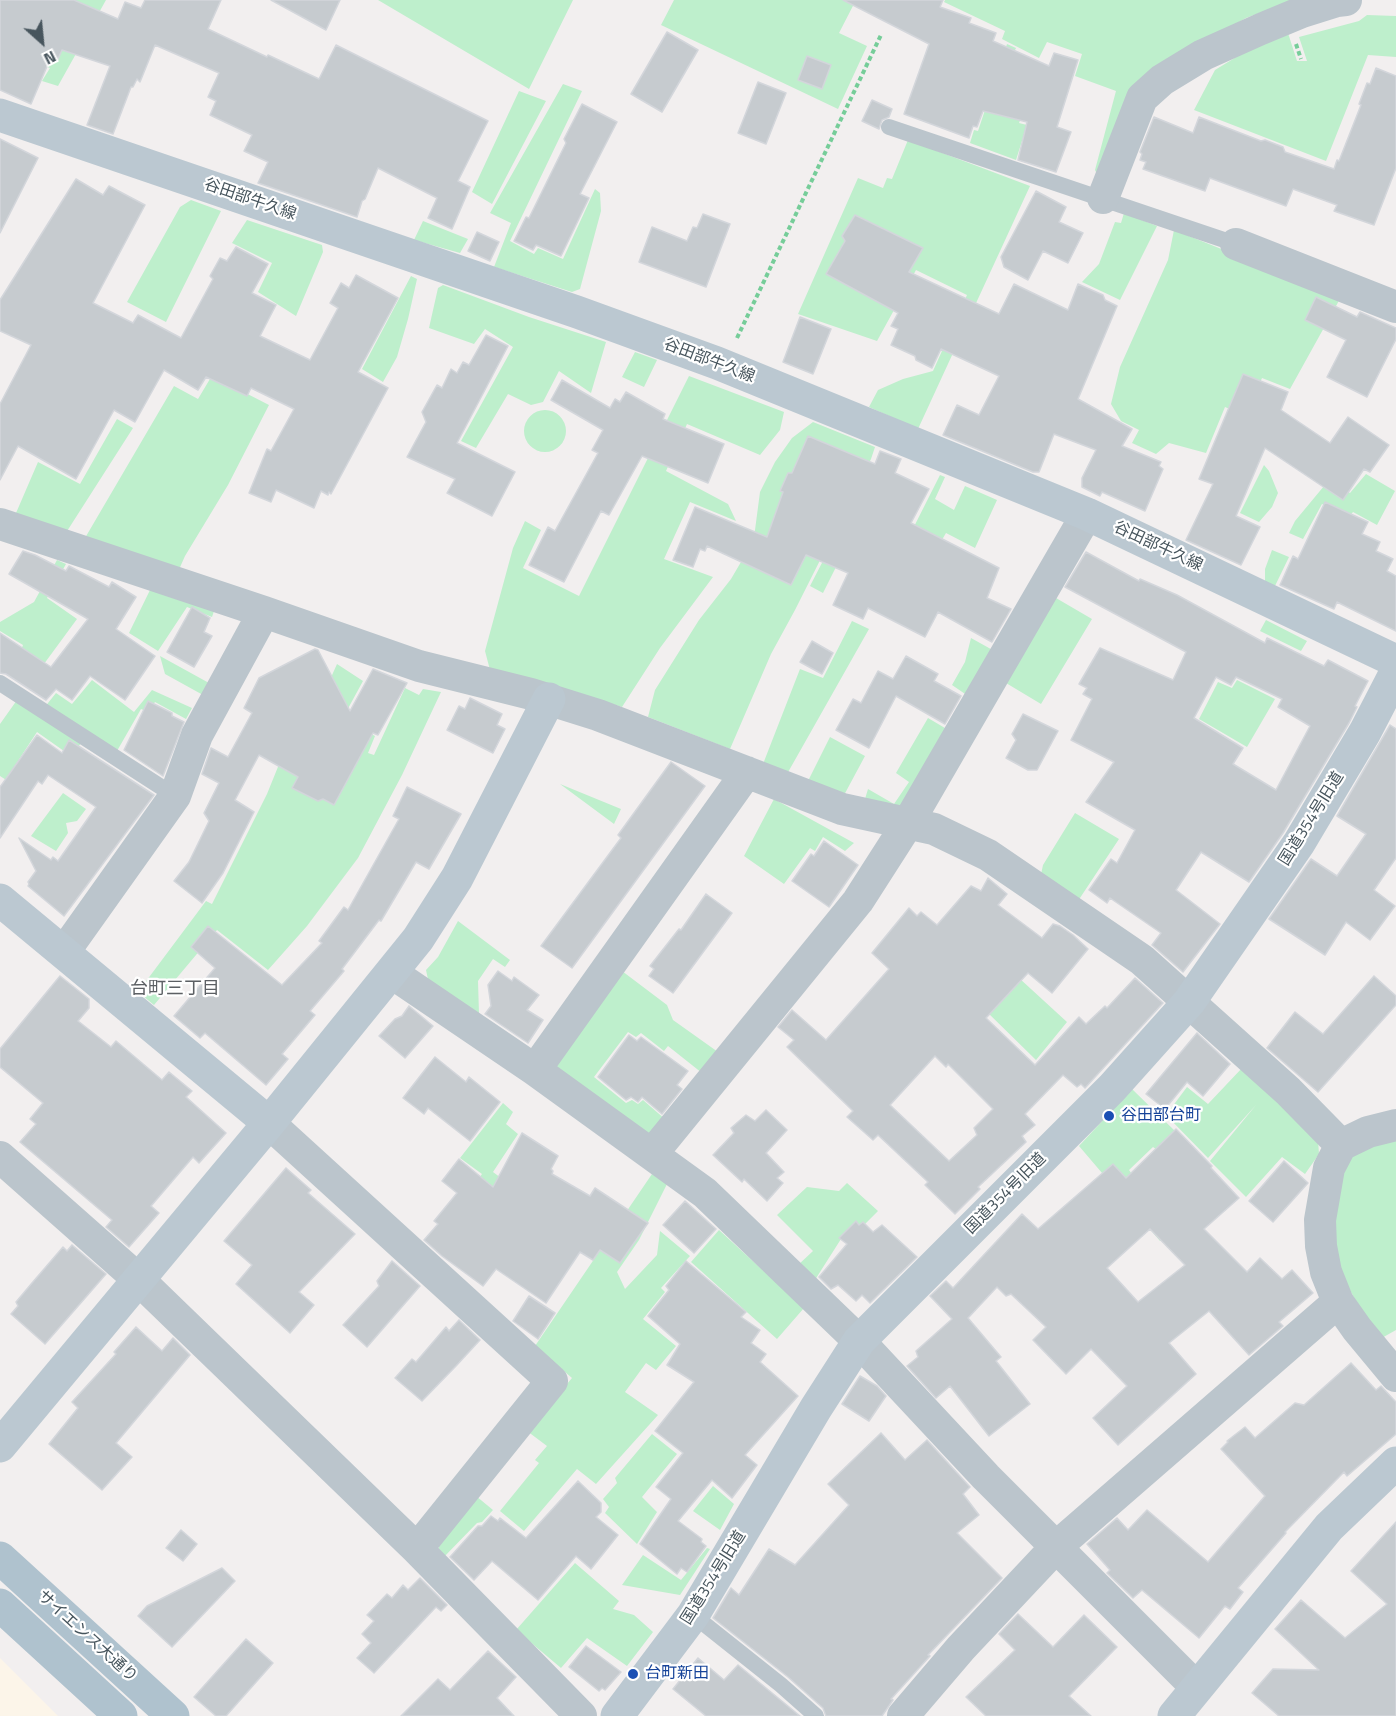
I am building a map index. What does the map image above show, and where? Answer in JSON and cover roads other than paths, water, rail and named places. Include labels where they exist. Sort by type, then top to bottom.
[{"type":"main road","name":"サイエンス大通り","points":[[0,1558],[173,1716]]},
{"type":"main road","points":[[0,1605],[121,1716]]},
{"type":"street","points":[[1103,198],[1142,98],[1162,80],[1203,55],[1261,29],[1302,12],[1346,0]]},
{"type":"street","name":"谷田部牛久線","points":[[0,115],[566,308],[724,366],[1087,514],[1396,661]]},
{"type":"street","points":[[1236,244],[1396,307]]},
{"type":"street","points":[[652,1154],[858,901],[908,823],[1087,514]]},
{"type":"street","points":[[4,534],[264,612],[419,666],[549,699],[598,715],[842,809],[934,829],[988,855],[1142,960],[1288,1091],[1341,1145]]},
{"type":"street","points":[[64,952],[175,796],[197,735],[264,612]]},
{"type":"street","name":"国道354号旧道","points":[[616,1716],[693,1615],[816,1408],[859,1341],[1112,1088],[1189,1002],[1299,843],[1365,732],[1396,672]]},
{"type":"street","points":[[0,1446],[392,974],[442,904],[457,878],[549,699]]},
{"type":"street","points":[[535,1070],[747,772]]},
{"type":"street","points":[[0,900],[269,1123],[552,1381],[417,1549]]},
{"type":"street","points":[[392,974],[535,1070],[705,1193],[859,1341],[986,1477],[1196,1687]]},
{"type":"street","points":[[1396,1125],[1368,1132],[1341,1145],[1329,1168],[1320,1220],[1321,1246],[1326,1272],[1338,1302],[1396,1376]]},
{"type":"street","points":[[0,1157],[138,1279],[417,1549],[581,1716]]},
{"type":"street","points":[[903,1716],[961,1648],[1056,1547],[1338,1302]]},
{"type":"street","points":[[1174,1716],[1329,1527],[1396,1463]]},
{"type":"lane","points":[[889,127],[1236,244]]},
{"type":"lane","points":[[0,683],[175,796]]},
{"type":"lane","points":[[693,1615],[780,1684],[816,1716]]},
{"type":"place","name":"谷田部台町","points":[[1109,1116]]},
{"type":"place","name":"台町新田","points":[[633,1674]]},
{"type":"district","name":"台町三丁目","points":[[175,990]]}]
